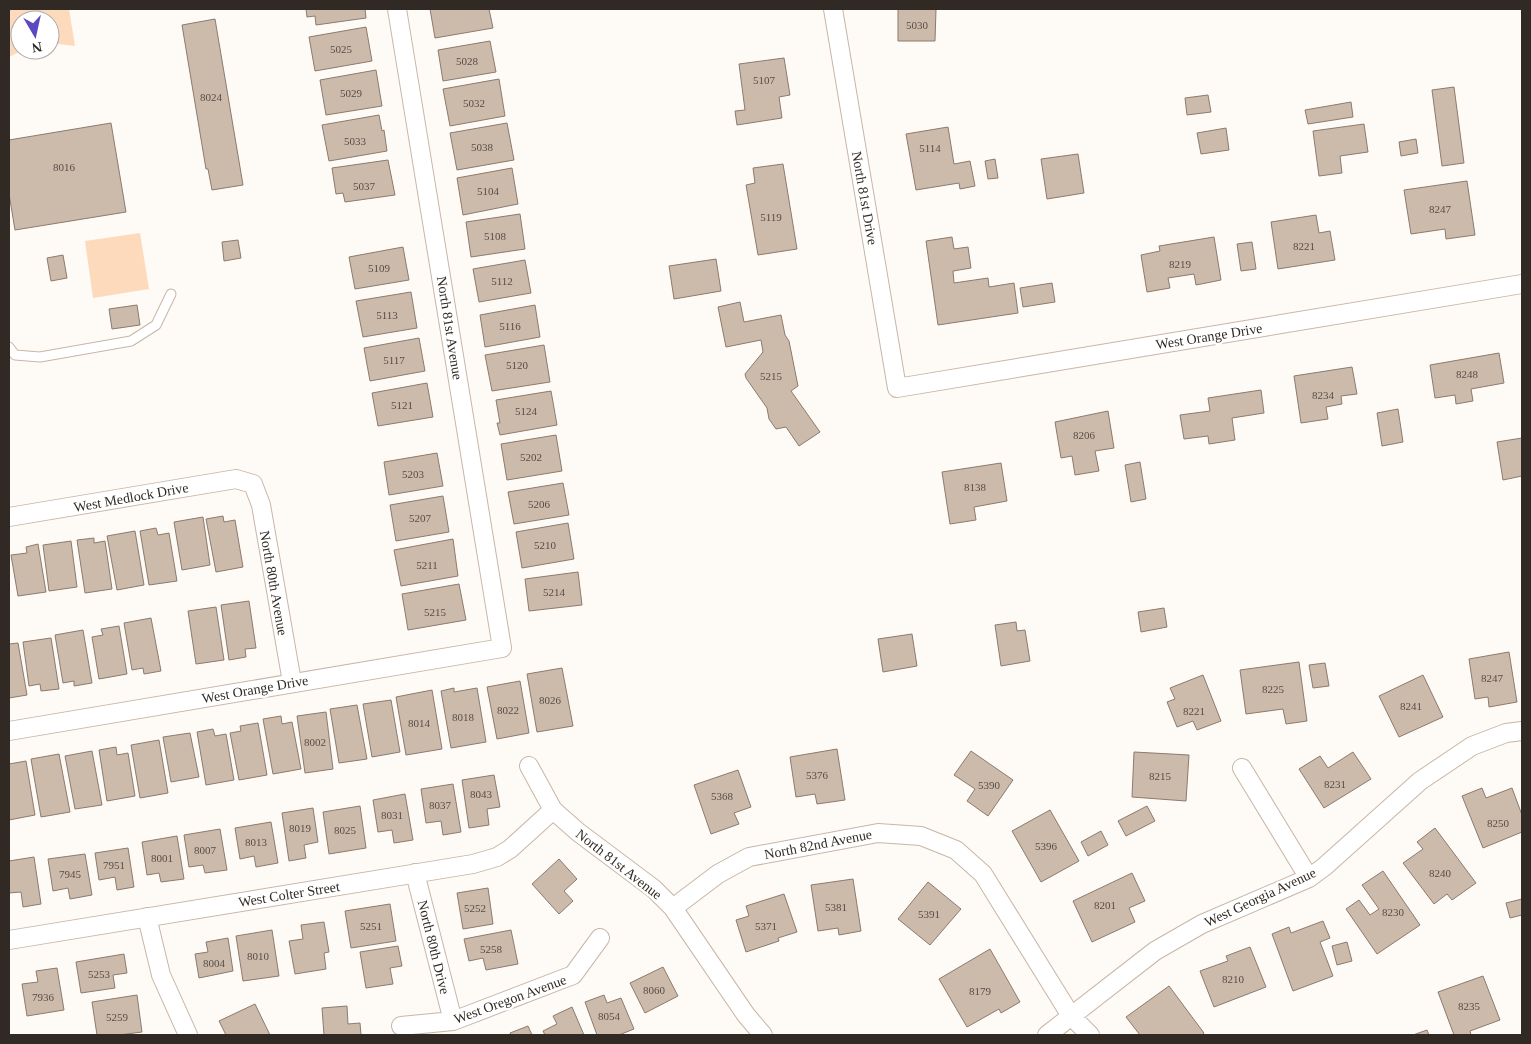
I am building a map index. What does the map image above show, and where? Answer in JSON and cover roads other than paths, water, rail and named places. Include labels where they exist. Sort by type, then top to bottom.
[{"type":"street","name":"North 81st Avenue","points":[[397,9],[502,648]]},
{"type":"street","name":"North 81st Drive","points":[[833,9],[896,388]]},
{"type":"street","name":"West Orange Drive","points":[[896,388],[1522,284]]},
{"type":"street","name":"West Medlock Drive","points":[[9,517],[236,479],[253,484]]},
{"type":"street","name":"North 80th Avenue","points":[[253,484],[261,505],[292,682]]},
{"type":"street","name":"West Orange Drive","points":[[9,731],[502,648]]},
{"type":"street","name":"West Georgia Avenue","points":[[1047,1035],[1156,951],[1194,928],[1309,878],[1324,867],[1420,781],[1472,746],[1506,733],[1522,731]]},
{"type":"street","name":"North 81st Avenue","points":[[529,766],[553,810],[578,832],[654,889],[673,908],[746,1016],[763,1035]]},
{"type":"street","points":[[1242,768],[1309,878]]},
{"type":"street","name":"West Colter Street","points":[[9,940],[473,864],[497,857],[510,850],[553,810]]},
{"type":"street","name":"North 82nd Avenue","points":[[673,908],[718,874],[749,857],[878,833],[921,836],[956,850],[983,874],[1072,1016],[1090,1035]]},
{"type":"street","name":"North 80th Drive","points":[[415,873],[453,1021]]},
{"type":"street","points":[[147,917],[161,975],[188,1035]]},
{"type":"street","name":"West Oregon Avenue","points":[[401,1026],[453,1021],[573,975],[600,938]]},
{"type":"lane","points":[[9,347],[15,356],[40,357],[131,341],[156,325],[171,294]]}]
